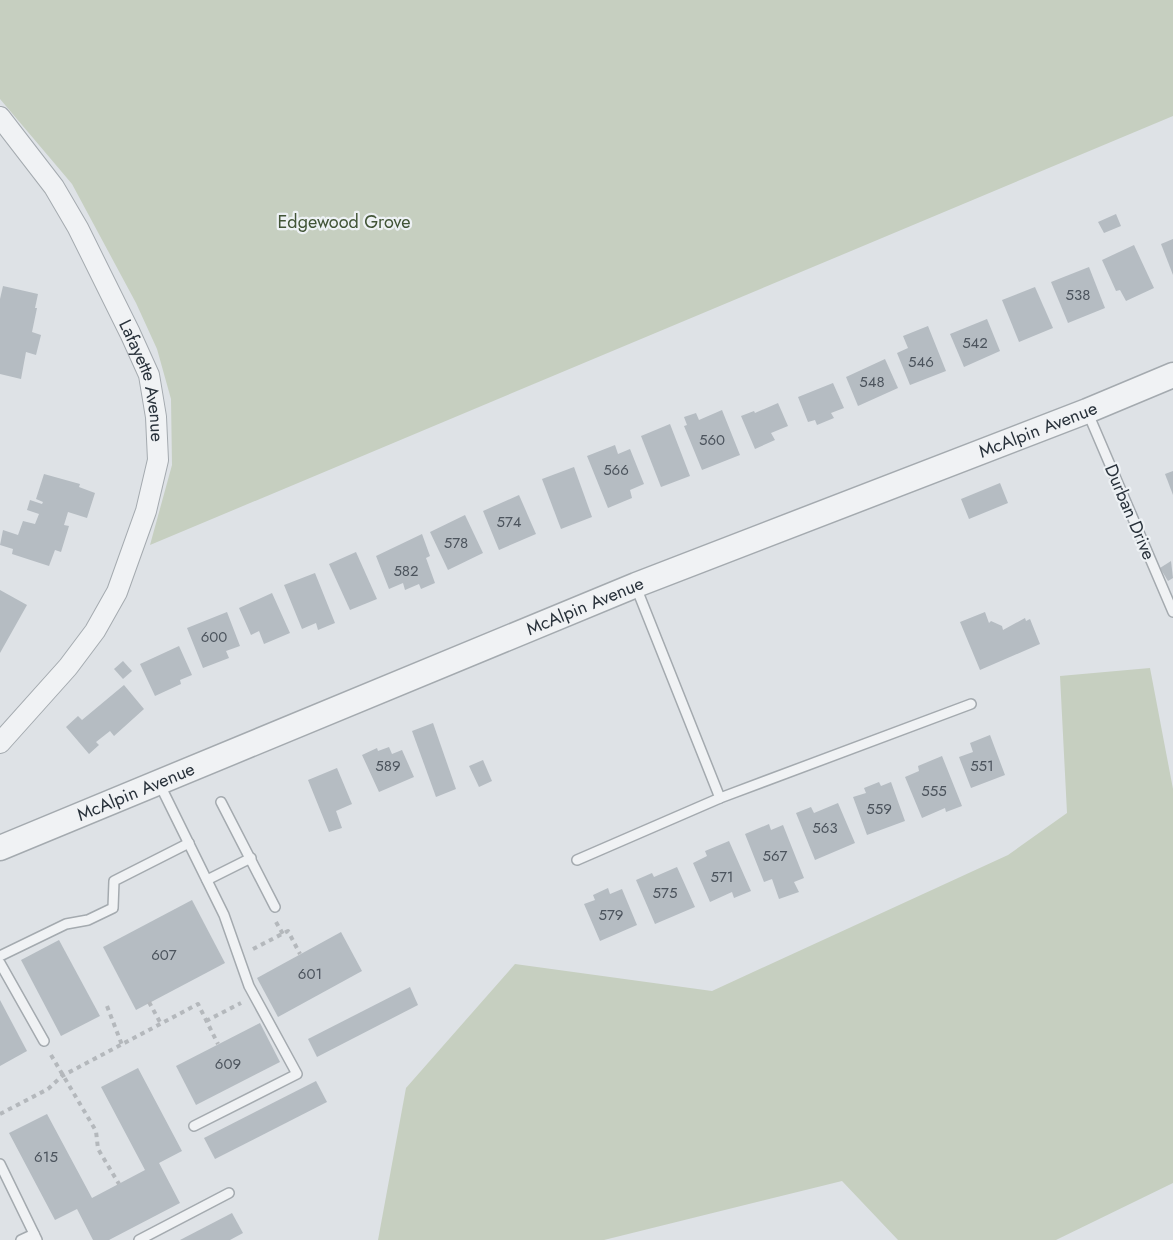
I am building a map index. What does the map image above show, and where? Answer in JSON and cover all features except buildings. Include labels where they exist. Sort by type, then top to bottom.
[{"type":"street","name":"Lafayette Avenue","points":[[0,117],[54,187],[78,228],[130,333],[148,375],[156,417],[158,460],[146,511],[117,592],[95,631],[68,667],[0,743]]},
{"type":"street","name":"McAlpin Avenue","points":[[0,848],[636,585],[1087,411],[1173,375]]},
{"type":"lane","name":"Durban Drive","points":[[1087,411],[1173,612]]},
{"type":"lane","points":[[636,585],[720,798]]},
{"type":"lane","points":[[577,860],[720,798],[971,704]]},
{"type":"lane","points":[[159,782],[224,915],[249,986],[297,1074],[194,1126]]},
{"type":"lane","points":[[221,802],[275,907]]},
{"type":"lane","points":[[0,956],[66,924],[88,920],[113,908],[114,881],[189,843]]},
{"type":"lane","points":[[207,880],[251,858]]},
{"type":"lane","points":[[0,963],[44,1041]]},
{"type":"lane","points":[[0,1164],[36,1237],[21,1240]]},
{"type":"lane","points":[[139,1240],[229,1193]]},
{"type":"path","points":[[239,956],[288,931],[300,954]]},
{"type":"path","points":[[206,1021],[255,995]]},
{"type":"path","points":[[149,1002],[161,1024]]},
{"type":"path","points":[[0,1114],[48,1089],[63,1076],[198,1004],[218,1044]]},
{"type":"path","points":[[107,1006],[122,1044]]},
{"type":"path","points":[[44,1041],[96,1131],[98,1149],[119,1184]]},
{"type":"green space","name":"Edgewood Grove","points":[[0,0],[1173,0],[1173,116],[150,545],[172,465],[171,399],[157,349],[136,303],[72,184],[0,99]]},
{"type":"green space","points":[[1150,668],[1173,789],[1173,1183],[1056,1240],[898,1240],[842,1181],[604,1240],[378,1240],[406,1088],[515,964],[712,991],[1008,855],[1067,813],[1060,676]]}]
